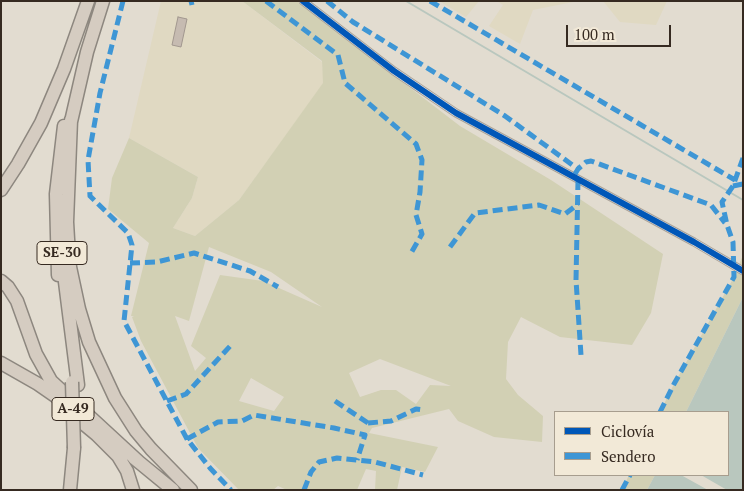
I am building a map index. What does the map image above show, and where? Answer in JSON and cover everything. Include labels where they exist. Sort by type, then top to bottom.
[{"type":"highway","points":[[1,190],[41,123],[58,84],[88,1]]},
{"type":"highway","name":"SE-30","points":[[75,490],[75,383],[61,239],[63,183],[71,120],[87,52],[103,1]]},
{"type":"highway","points":[[75,383],[57,271],[56,194],[61,146],[69,100],[87,52]]},
{"type":"highway","points":[[1,176],[58,84]]},
{"type":"highway","points":[[71,120],[67,222],[70,267],[79,309],[89,342],[115,398],[136,431],[182,487]]},
{"type":"highway","points":[[1,281],[8,287],[17,301],[36,354],[50,381],[140,462]]},
{"type":"highway","name":"A-49","points":[[1,363],[42,386],[140,462],[182,487]]},
{"type":"highway","points":[[1,369],[51,399],[98,435],[118,456],[127,472],[133,490]]},
{"type":"highway","points":[[70,490],[76,449]]},
{"type":"street","points":[[303,1],[394,71],[456,113],[694,242],[743,271]]},
{"type":"shaded area","points":[[161,1],[242,1],[322,62],[324,83],[239,200],[195,236],[173,228],[192,198],[198,177],[129,138]]},
{"type":"shaded area","points":[[242,1],[297,1],[460,126],[551,180],[663,254],[651,313],[632,345],[560,337],[521,317],[508,342],[506,379],[518,395],[543,416],[542,442],[494,437],[458,421],[449,409],[372,428],[369,433],[438,447],[425,472],[402,467],[397,490],[375,490],[376,471],[366,469],[357,490],[287,490],[278,486],[273,490],[239,490],[198,448],[141,341],[132,317],[134,316],[131,316],[149,243],[108,209],[112,178],[129,138],[198,177],[192,198],[173,228],[195,236],[239,200],[323,83],[322,61]],"holes":[[[209,247],[271,272],[322,307],[263,281],[220,275],[191,346],[206,358],[195,371],[175,316],[189,321]],[[380,359],[451,386],[430,385],[416,404],[396,390],[381,390],[360,397],[349,373]],[[251,378],[284,397],[274,411],[239,401]]]},
{"type":"shaded area","points":[[439,1],[479,1],[466,17]]},
{"type":"shaded area","points":[[497,1],[578,1],[533,10],[520,44],[489,26],[503,5]]},
{"type":"shaded area","points":[[603,1],[667,1],[656,25],[620,22]]},
{"type":"shaded area","points":[[743,255],[743,297],[686,411],[660,411],[674,384],[734,277]]},
{"type":"shaded area","points":[[743,297],[743,490],[647,490],[654,476],[729,476],[729,411],[686,411]]},
{"type":"shaded area","points":[[629,476],[654,476],[647,490],[622,490]]},
{"type":"pier","points":[[683,476],[703,476],[727,490],[708,490]]},
{"type":"building","points":[[178,17],[187,19],[181,47],[172,45]]},
{"type":"waterway","points":[[406,1],[743,200]]},
{"type":"marked path","points":[[123,1],[100,93],[88,160],[90,196],[128,233],[132,245],[124,321],[187,439],[210,468],[231,490]]},
{"type":"marked path","points":[[191,1],[192,5]]},
{"type":"marked path","points":[[266,1],[338,55],[345,83],[416,144],[422,160],[416,215],[422,234],[411,253]]},
{"type":"marked path","points":[[327,1],[353,22],[505,116],[578,169]]},
{"type":"marked path","points":[[430,1],[735,180]]},
{"type":"marked path","points":[[660,411],[734,277],[733,242],[722,202],[733,186],[743,158]]},
{"type":"marked path","points":[[575,174],[586,162],[591,161],[711,205],[725,223]]},
{"type":"marked path","points":[[578,180],[576,280],[581,355]]},
{"type":"marked path","points":[[733,186],[743,184]]},
{"type":"marked path","points":[[450,247],[475,213],[539,205],[565,214],[578,204]]},
{"type":"marked path","points":[[130,263],[157,262],[194,253],[250,271],[278,287]]},
{"type":"marked path","points":[[167,401],[186,394],[232,344]]},
{"type":"marked path","points":[[335,401],[368,423],[367,428]]},
{"type":"marked path","points":[[368,423],[391,421],[416,409],[423,410]]},
{"type":"marked path","points":[[187,439],[218,422],[242,421],[254,415],[365,435],[357,460]]},
{"type":"marked path","points":[[304,490],[311,472],[319,462],[337,458],[375,462],[423,475]]},
{"type":"marked path","points":[[622,490],[629,476]]},
{"type":"cycle path","points":[[303,1],[394,71],[456,113],[694,242],[743,271]]}]
